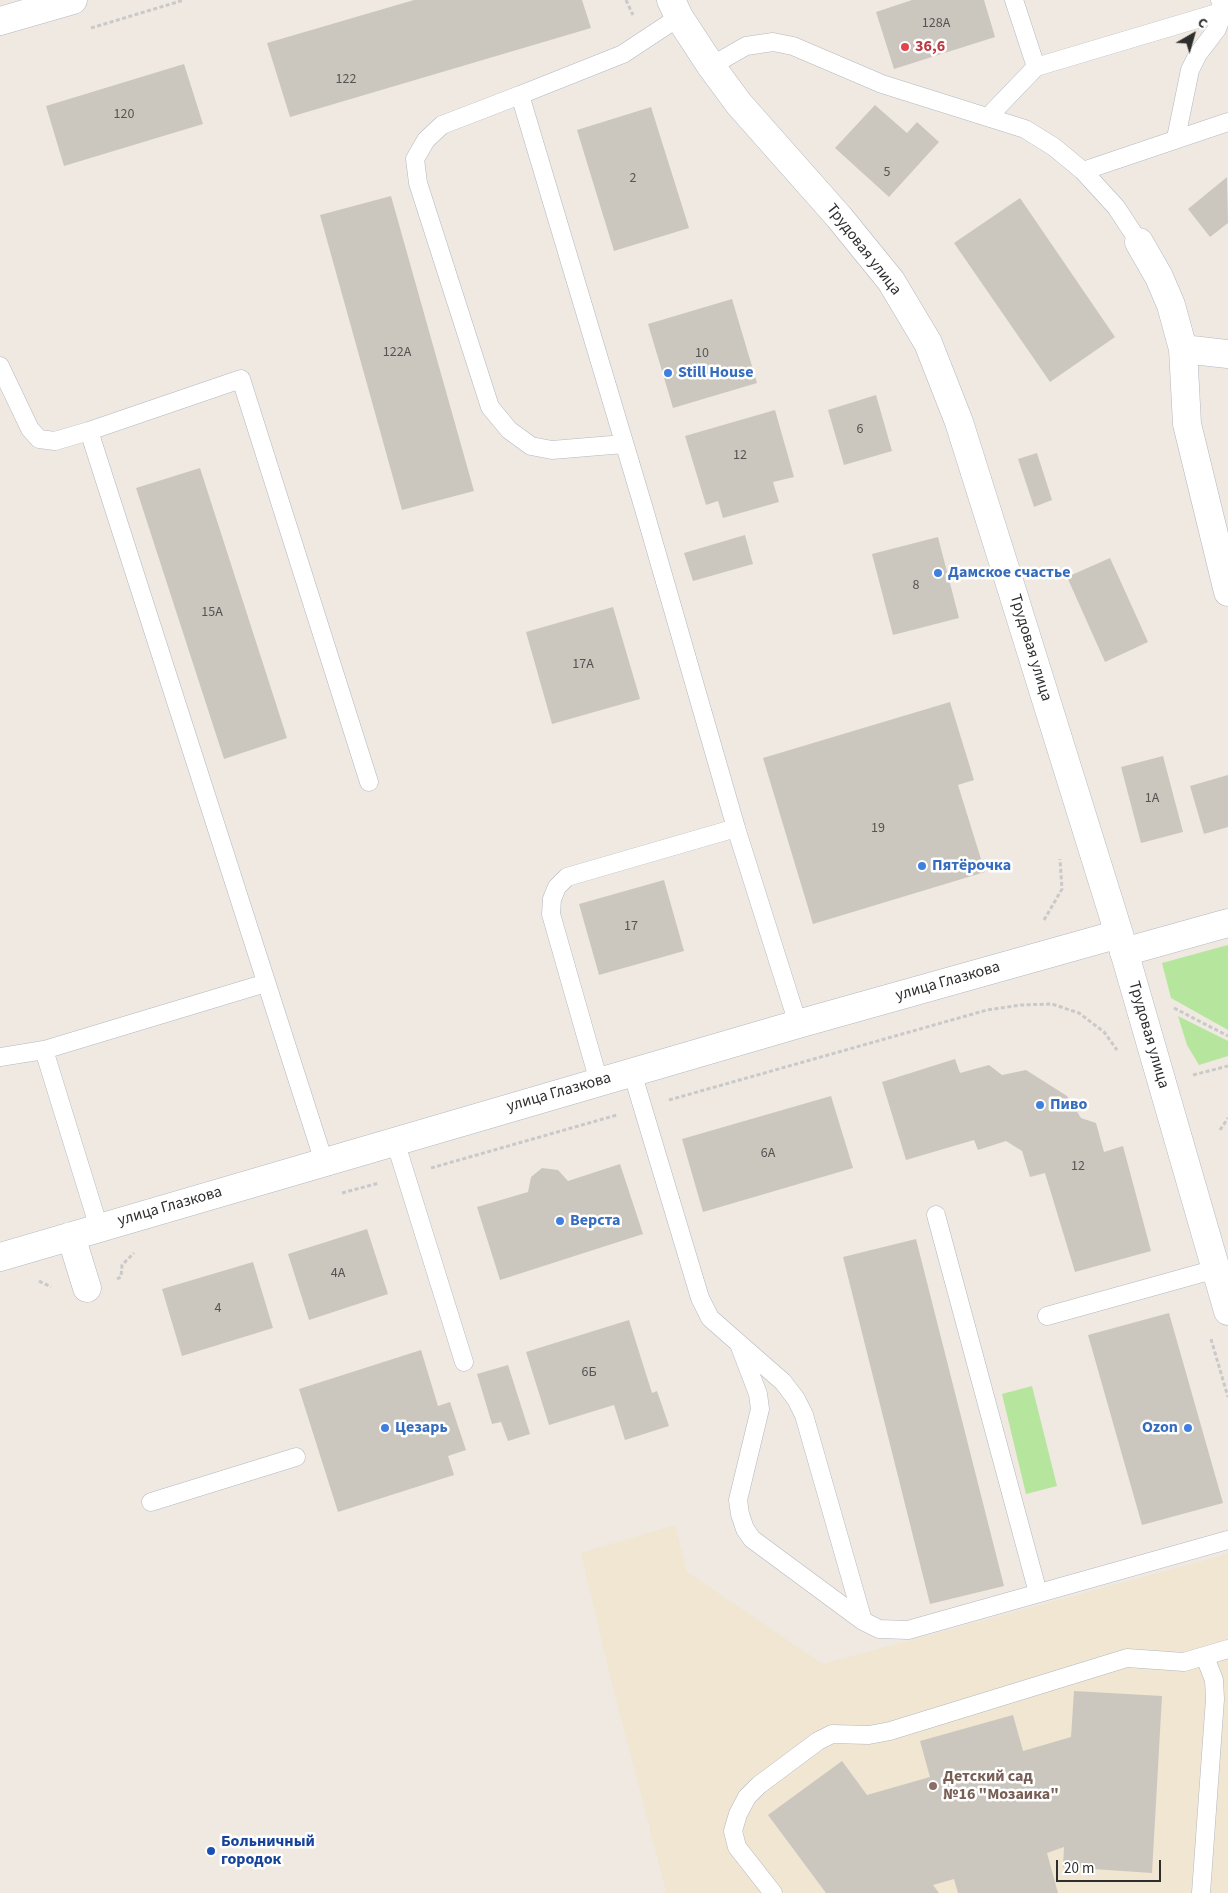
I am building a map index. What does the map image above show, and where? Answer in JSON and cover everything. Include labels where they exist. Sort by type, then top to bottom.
[{"type":"street","points":[[0,22],[72,0]]},
{"type":"street","name":"Трудовая улица","points":[[675,9],[711,66],[739,104],[839,217],[890,281],[928,343],[959,422],[1121,943],[1228,1311]]},
{"type":"street","points":[[1139,242],[1159,277],[1171,305],[1183,349],[1187,424],[1228,592]]},
{"type":"street","points":[[1183,349],[1228,354]]},
{"type":"street","name":"улица Глазкова","points":[[0,1257],[798,1024],[1121,943],[1228,923]]},
{"type":"street","points":[[71,1236],[87,1288]]},
{"type":"lane","points":[[1014,0],[1036,67]]},
{"type":"lane","points":[[988,117],[1036,67],[1224,7]]},
{"type":"lane","points":[[1176,138],[1190,70],[1198,54],[1217,29],[1224,7]]},
{"type":"lane","points":[[624,444],[552,450],[531,446],[509,430],[490,407],[418,183],[416,159],[426,140],[442,125],[623,54],[649,39],[675,9]]},
{"type":"lane","points":[[711,66],[746,46],[773,42],[792,46],[882,84],[1025,130],[1054,147],[1083,171],[1116,207],[1139,242]]},
{"type":"lane","points":[[520,95],[736,828],[798,1024]]},
{"type":"lane","points":[[1083,171],[1228,122]]},
{"type":"lane","points":[[0,366],[30,429],[39,439],[55,441],[241,379],[369,782]]},
{"type":"lane","points":[[89,431],[324,1162]]},
{"type":"lane","points":[[599,1082],[551,914],[552,899],[557,887],[568,877],[736,828]]},
{"type":"lane","points":[[0,1057],[44,1050],[266,983]]},
{"type":"lane","points":[[44,1050],[100,1228]]},
{"type":"lane","points":[[632,1072],[700,1298],[710,1318],[783,1382],[796,1399],[804,1415],[863,1621]]},
{"type":"lane","points":[[395,1141],[404,1176],[464,1362]]},
{"type":"lane","points":[[936,1215],[1038,1593]]},
{"type":"lane","points":[[1047,1316],[1216,1268]]},
{"type":"lane","points":[[739,1344],[758,1394],[760,1409],[738,1500],[745,1529],[752,1539],[863,1621],[879,1629],[908,1630],[1228,1540]]},
{"type":"lane","points":[[151,1502],[296,1458]]},
{"type":"lane","points":[[773,1893],[737,1847],[733,1831],[738,1814],[748,1797],[759,1785],[818,1741],[832,1734],[869,1735],[890,1731],[1127,1658],[1184,1662],[1228,1649]]},
{"type":"lane","points":[[1201,1893],[1215,1699],[1214,1680],[1205,1657]]},
{"type":"path","points":[[626,0],[649,39]]},
{"type":"path","points":[[1041,924],[1062,889],[1060,853]]},
{"type":"path","points":[[339,1194],[987,1010],[1052,1004]]},
{"type":"path","points":[[1172,1007],[1228,1036]]},
{"type":"path","points":[[1193,1075],[1228,1066]]},
{"type":"path","points":[[1220,1130],[1228,1118]]},
{"type":"path","points":[[34,1280],[41,1281],[50,1286],[56,1296],[87,1288],[121,1278],[122,1265],[134,1253],[143,1250]]},
{"type":"shaded area","name":"Детский сад №16 \"Мозаика\"","points":[[675,1525],[687,1572],[823,1664],[1228,1554],[1228,1893],[660,1893],[666,1891],[611,1680],[581,1553]]},
{"type":"green space","points":[[1228,945],[1228,1030],[1171,998],[1162,963]]},
{"type":"green space","points":[[1178,1016],[1228,1041],[1228,1056],[1199,1065],[1187,1045]]},
{"type":"green space","points":[[1032,1386],[1057,1486],[1026,1494],[1002,1394]]},
{"type":"building","points":[[414,0],[582,0],[591,28],[290,117],[267,43]]},
{"type":"building","points":[[912,0],[984,0],[995,37],[894,69],[876,12]]},
{"type":"building","points":[[184,64],[203,124],[64,166],[46,106]]},
{"type":"building","points":[[875,105],[907,133],[917,122],[939,142],[889,197],[835,148]]},
{"type":"building","points":[[651,107],[689,228],[614,251],[577,130]]},
{"type":"building","points":[[1227,177],[1228,223],[1210,237],[1188,209]]},
{"type":"building","points":[[391,196],[474,491],[402,510],[320,215]]},
{"type":"building","points":[[1020,198],[1115,337],[1050,382],[954,243]]},
{"type":"building","points":[[732,299],[757,383],[673,408],[648,324]]},
{"type":"building","points":[[876,395],[892,451],[844,465],[828,410]]},
{"type":"building","points":[[775,410],[794,477],[773,482],[779,502],[723,518],[718,501],[706,505],[685,436]]},
{"type":"building","points":[[1037,453],[1052,500],[1034,507],[1018,459]]},
{"type":"building","points":[[200,468],[287,738],[224,759],[136,488]]},
{"type":"building","points":[[745,535],[753,564],[693,581],[684,553]]},
{"type":"building","points":[[938,537],[959,618],[893,635],[872,554]]},
{"type":"building","points":[[1110,558],[1148,642],[1105,662],[1067,577]]},
{"type":"building","points":[[613,607],[640,699],[552,724],[526,632]]},
{"type":"building","points":[[950,702],[974,780],[958,785],[985,872],[813,924],[763,758]]},
{"type":"building","points":[[1163,756],[1183,832],[1141,843],[1121,767]]},
{"type":"building","points":[[1228,775],[1228,827],[1204,834],[1190,786]]},
{"type":"building","points":[[664,880],[684,951],[599,975],[579,904]]},
{"type":"building","points":[[955,1059],[960,1073],[989,1065],[1002,1075],[1026,1070],[1067,1096],[1081,1118],[1096,1123],[1104,1152],[1123,1146],[1151,1251],[1075,1272],[1045,1173],[1030,1177],[1022,1151],[1006,1141],[978,1150],[974,1140],[906,1160],[882,1082]]},
{"type":"building","points":[[831,1096],[853,1168],[703,1212],[682,1139]]},
{"type":"building","name":"Верста","points":[[620,1164],[643,1234],[500,1280],[477,1207],[528,1192],[531,1177],[542,1168],[558,1170],[568,1181]]},
{"type":"building","points":[[367,1229],[388,1294],[309,1320],[288,1254]]},
{"type":"building","points":[[916,1239],[1004,1586],[930,1604],[843,1257]]},
{"type":"building","points":[[253,1262],[273,1328],[182,1356],[162,1289]]},
{"type":"building","points":[[1169,1313],[1223,1503],[1142,1525],[1088,1335]]},
{"type":"building","points":[[629,1320],[652,1393],[657,1391],[669,1426],[625,1440],[614,1405],[549,1425],[526,1352]]},
{"type":"building","name":"Цезарь","points":[[421,1350],[438,1406],[450,1402],[466,1450],[448,1456],[454,1475],[338,1512],[299,1389]]},
{"type":"building","points":[[508,1365],[530,1434],[508,1441],[501,1422],[492,1424],[477,1374]]},
{"type":"building","points":[[1074,1691],[1162,1696],[1152,1873],[1063,1867],[1064,1847],[1047,1853],[1058,1893],[958,1893],[954,1879],[933,1885],[939,1893],[826,1893],[768,1815],[842,1761],[867,1795],[930,1777],[920,1741],[1013,1715],[1023,1751],[1071,1737]]},
{"type":"place","name":"36,6","points":[[905,47]]},
{"type":"place","name":"Still House","points":[[668,373]]},
{"type":"place","name":"Дамское счастье","points":[[938,573]]},
{"type":"place","name":"Пятёрочка","points":[[922,866]]},
{"type":"place","name":"Пиво","points":[[1040,1105]]},
{"type":"place","name":"Верста","points":[[560,1221]]},
{"type":"place","name":"Цезарь","points":[[385,1428]]},
{"type":"place","name":"Ozon","points":[[1188,1428]]},
{"type":"place","name":"Детский сад №16 \"Мозаика\"","points":[[933,1786]]},
{"type":"place","name":"Больничный городок","points":[[211,1851]]}]
